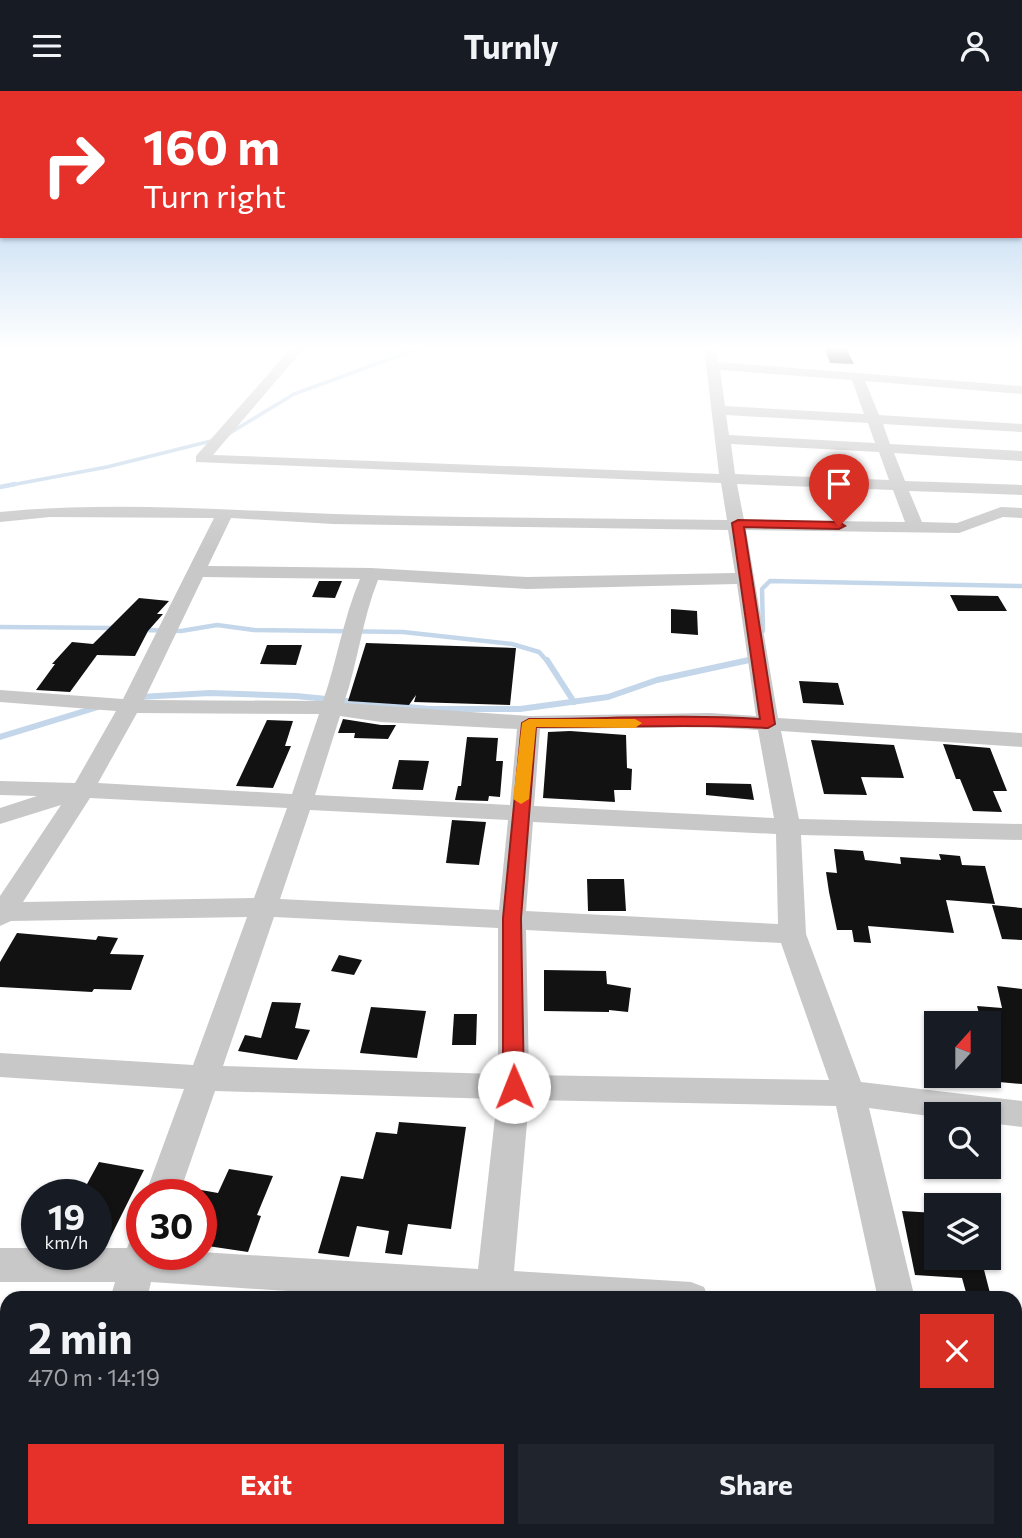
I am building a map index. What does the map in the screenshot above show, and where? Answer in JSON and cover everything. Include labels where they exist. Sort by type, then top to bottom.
[{"type":"street","points":[[240,415],[201,459],[1022,490]]},
{"type":"street","points":[[718,415],[738,523],[768,724],[789,827],[792,934],[849,1093],[895,1291]]},
{"type":"street","points":[[795,415],[1022,428]]},
{"type":"street","points":[[871,415],[915,527]]},
{"type":"street","points":[[721,439],[1022,457]]},
{"type":"street","points":[[0,517],[50,512],[225,513],[332,519],[959,528],[1001,512],[1022,513]]},
{"type":"street","points":[[1,914],[82,791],[130,706],[225,513]]},
{"type":"street","points":[[198,571],[371,574],[527,583],[746,578]]},
{"type":"street","points":[[167,1179],[301,802],[348,660],[355,614],[371,574]]},
{"type":"street","points":[[0,696],[130,706],[331,708],[381,715],[529,723],[629,724],[710,720],[1022,740]]},
{"type":"street","points":[[494,1291],[514,1087],[512,918],[529,723]]},
{"type":"street","points":[[0,788],[179,793],[301,802],[789,827],[1022,832]]},
{"type":"street","points":[[0,816],[82,791]]},
{"type":"street","points":[[1,914],[264,907],[792,934]]},
{"type":"street","points":[[0,1065],[202,1078],[849,1093],[1022,1114]]},
{"type":"street","points":[[0,1265],[475,1291]]},
{"type":"building","points":[[319,581],[342,581],[335,598],[312,597]]},
{"type":"building","points":[[950,595],[998,596],[1007,611],[958,611]]},
{"type":"building","points":[[139,598],[169,601],[157,614],[163,614],[148,631],[135,656],[97,655],[70,692],[36,690],[55,664],[52,664],[72,642],[93,644]]},
{"type":"building","points":[[671,609],[697,611],[698,635],[671,633]]},
{"type":"building","points":[[366,643],[516,648],[510,705],[414,702],[416,695],[409,705],[348,701]]},
{"type":"building","points":[[267,645],[302,645],[296,665],[260,664]]},
{"type":"building","points":[[799,681],[838,683],[844,705],[803,703]]},
{"type":"building","points":[[343,719],[396,725],[388,739],[354,738],[355,733],[338,733]]},
{"type":"building","points":[[267,720],[293,721],[285,746],[291,746],[273,788],[236,786]]},
{"type":"building","points":[[548,732],[626,735],[627,768],[632,769],[631,790],[614,790],[615,802],[543,798]]},
{"type":"building","points":[[467,737],[498,738],[496,761],[503,761],[500,797],[489,796],[488,801],[455,800],[458,786],[461,786]]},
{"type":"building","points":[[811,740],[894,745],[904,778],[861,777],[867,795],[824,794]]},
{"type":"building","points":[[943,744],[990,748],[1007,791],[993,791],[1002,812],[973,811],[960,779],[956,779]]},
{"type":"building","points":[[399,760],[429,761],[423,790],[392,789]]},
{"type":"building","points":[[706,783],[751,784],[754,800],[706,795]]},
{"type":"building","points":[[452,820],[486,822],[479,865],[446,863]]},
{"type":"building","points":[[834,849],[863,851],[865,860],[901,864],[900,857],[941,860],[939,854],[960,856],[962,865],[985,866],[995,904],[946,900],[954,933],[868,926],[871,943],[854,942],[852,930],[837,930],[826,872],[837,873]]},
{"type":"building","points":[[587,879],[624,879],[626,911],[588,911]]},
{"type":"building","points":[[992,905],[1022,908],[1022,940],[1002,939]]},
{"type":"building","points":[[17,933],[96,940],[98,936],[118,938],[110,954],[144,955],[131,990],[94,989],[92,992],[0,987],[0,962]]},
{"type":"building","points":[[339,955],[362,960],[354,975],[331,971]]},
{"type":"building","points":[[544,970],[606,971],[607,984],[631,988],[628,1012],[544,1011]]},
{"type":"building","points":[[997,986],[1022,989],[1022,1084],[1001,1082],[1001,1011],[978,1011],[977,1006],[1002,1008]]},
{"type":"building","points":[[272,1002],[301,1003],[295,1028],[310,1030],[297,1060],[238,1051],[245,1035],[261,1038]]},
{"type":"building","points":[[371,1007],[426,1011],[417,1058],[360,1053]]},
{"type":"building","points":[[454,1014],[477,1014],[476,1045],[452,1045]]},
{"type":"building","points":[[399,1122],[466,1127],[451,1229],[408,1224],[402,1255],[385,1253],[389,1231],[357,1226],[349,1257],[318,1253],[341,1176],[363,1179],[376,1132],[397,1134]]},
{"type":"building","points":[[99,1162],[144,1170],[140,1179],[126,1179],[126,1206],[112,1234],[112,1179],[90,1179]]},
{"type":"building","points":[[229,1169],[273,1176],[257,1215],[261,1216],[248,1252],[217,1247],[218,1193]]},
{"type":"building","points":[[902,1211],[924,1212],[924,1270],[984,1270],[989,1291],[966,1291],[962,1278],[915,1275]]},
{"type":"waterway","points":[[225,436],[260,415]]},
{"type":"waterway","points":[[6,486],[107,467],[215,440]]},
{"type":"waterway","points":[[0,487],[15,484]]},
{"type":"waterway","points":[[763,631],[762,589],[770,581],[1022,586]]},
{"type":"waterway","points":[[143,630],[181,631],[217,625],[254,630],[403,632],[512,644],[539,652],[548,662]]},
{"type":"waterway","points":[[0,627],[118,628]]},
{"type":"waterway","points":[[749,660],[754,658]]},
{"type":"waterway","points":[[547,660],[574,702]]},
{"type":"waterway","points":[[574,702],[608,697],[657,680],[749,660]]},
{"type":"waterway","points":[[744,662],[749,660]]},
{"type":"waterway","points":[[140,697],[210,693],[296,696],[429,709],[520,709],[574,702]]},
{"type":"waterway","points":[[0,737],[98,707]]},
{"type":"slow traffic","points":[[521,799],[529,723],[635,723]]},
{"type":"route","points":[[514,1087],[512,918],[529,723],[629,724],[710,720],[768,724],[738,523],[839,526]]}]
